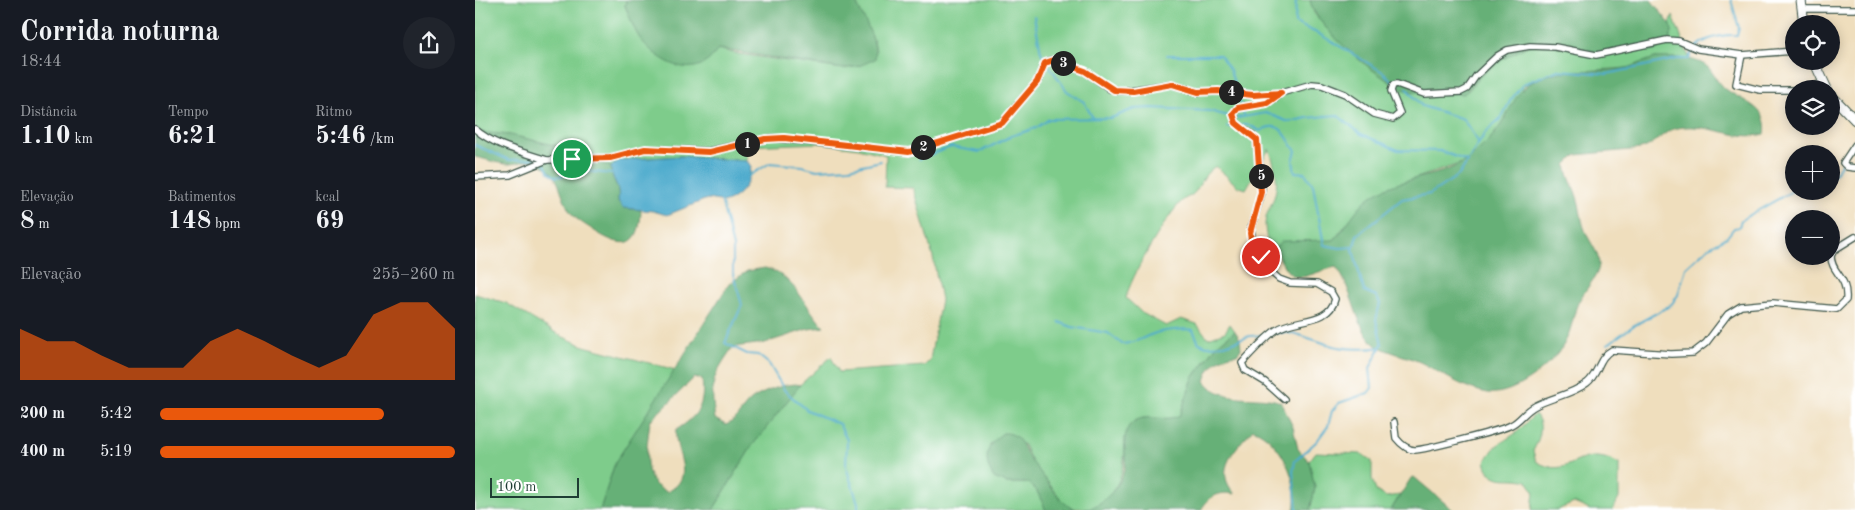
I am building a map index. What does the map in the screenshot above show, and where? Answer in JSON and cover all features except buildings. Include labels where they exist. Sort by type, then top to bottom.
[{"type":"main road","points":[[1840,104],[1855,120]]},
{"type":"street","points":[[1801,5],[1855,9]]},
{"type":"street","points":[[475,178],[509,176],[547,160],[610,158],[645,149],[709,152],[765,139],[784,138],[909,152],[1002,123],[1037,82],[1045,63],[1051,60],[1085,71],[1114,90],[1133,91],[1172,84],[1198,92],[1218,91],[1253,95],[1281,93],[1302,86],[1321,85],[1345,94],[1382,117],[1393,119],[1399,116],[1399,110],[1391,91],[1393,85],[1397,84],[1424,94],[1461,92],[1467,89],[1488,63],[1497,56],[1513,49],[1530,46],[1555,47],[1596,55],[1667,40],[1698,48],[1742,55],[1785,52]]},
{"type":"street","points":[[1742,55],[1736,84],[1759,90],[1785,90]]},
{"type":"street","points":[[1281,93],[1267,103],[1238,108],[1234,112],[1236,123],[1253,134],[1257,143],[1261,192],[1252,220],[1251,240],[1270,271],[1279,279],[1290,283],[1317,284],[1331,292],[1335,299],[1331,311],[1324,315],[1287,324],[1275,331],[1243,363],[1245,370],[1262,380],[1284,399]]},
{"type":"street","points":[[475,129],[487,138],[547,160]]},
{"type":"street","points":[[1855,145],[1843,163],[1847,167],[1855,168]]},
{"type":"street","points":[[1840,246],[1855,237]]},
{"type":"street","points":[[1394,422],[1396,438],[1407,447],[1415,450],[1511,426],[1536,405],[1574,391],[1589,382],[1595,375],[1605,355],[1612,350],[1671,354],[1695,352],[1706,343],[1728,314],[1741,306],[1773,303],[1837,309],[1846,300],[1846,287],[1834,265]]},
{"type":"green space","points":[[475,0],[626,0],[625,6],[641,40],[714,54],[717,49],[738,54],[843,69],[859,66],[876,52],[874,41],[855,0],[1310,0],[1314,13],[1326,28],[1363,63],[1468,91],[1480,76],[1501,60],[1527,46],[1545,40],[1574,48],[1672,32],[1670,23],[1673,16],[1690,60],[1655,58],[1627,68],[1568,72],[1542,77],[1524,86],[1498,130],[1484,146],[1465,162],[1389,187],[1352,217],[1334,240],[1275,247],[1277,251],[1268,247],[1265,224],[1276,189],[1274,165],[1269,149],[1246,189],[1237,186],[1216,166],[1212,168],[1195,192],[1182,201],[1175,209],[1158,233],[1141,262],[1126,298],[1142,313],[1166,326],[1181,319],[1197,324],[1208,338],[1225,332],[1230,324],[1235,331],[1217,345],[1193,378],[1180,415],[1173,419],[1142,418],[1125,437],[1124,459],[1120,479],[1109,495],[1091,509],[1068,508],[1032,462],[1024,445],[1003,433],[990,445],[994,478],[1007,483],[1029,483],[1037,491],[1046,510],[713,510],[752,446],[793,391],[831,357],[839,372],[924,366],[930,360],[941,300],[933,257],[913,188],[885,187],[886,155],[859,148],[820,143],[748,146],[747,161],[681,156],[619,160],[611,167],[558,146],[510,135],[475,132]]},
{"type":"green space","points":[[626,0],[855,0],[872,36],[875,59],[859,66],[843,69],[718,49],[710,59],[700,65],[680,66],[669,63],[659,57],[642,41],[630,19],[625,5]]},
{"type":"green space","points":[[1310,0],[1651,0],[1671,25],[1672,32],[1669,41],[1654,51],[1627,49],[1606,54],[1545,40],[1527,46],[1501,60],[1480,76],[1464,94],[1423,93],[1403,89],[1364,63],[1323,24],[1314,11]]},
{"type":"green space","points":[[1655,58],[1687,59],[1705,65],[1722,86],[1758,110],[1763,117],[1765,134],[1754,136],[1742,135],[1696,127],[1685,127],[1666,133],[1651,145],[1641,149],[1576,155],[1566,165],[1578,199],[1585,230],[1598,256],[1598,270],[1578,303],[1569,332],[1561,349],[1544,367],[1522,384],[1498,393],[1479,391],[1461,384],[1420,362],[1377,346],[1364,331],[1342,275],[1336,267],[1299,277],[1287,270],[1281,261],[1275,247],[1282,241],[1334,240],[1370,197],[1395,185],[1435,174],[1461,164],[1495,133],[1524,88],[1540,78],[1560,72],[1615,70]]},
{"type":"green space","points":[[475,132],[510,135],[558,146],[611,167],[618,191],[618,201],[623,208],[641,210],[638,232],[629,242],[623,243],[606,238],[596,232],[571,213],[558,182],[545,167],[530,161],[505,164],[475,157]]},
{"type":"green space","points":[[765,268],[784,277],[824,327],[808,329],[765,343],[733,347],[714,380],[715,419],[726,425],[735,419],[747,403],[755,397],[782,386],[800,385],[752,446],[713,510],[600,510],[615,463],[729,284],[747,271]],"holes":[[[694,378],[702,379],[701,403],[695,415],[676,430],[683,472],[676,486],[667,492],[654,483],[648,470],[647,445],[650,421]]]},
{"type":"green space","points":[[475,294],[506,303],[561,336],[584,346],[676,370],[615,463],[600,510],[475,510]]},
{"type":"green space","points":[[1235,331],[1240,339],[1241,349],[1237,354],[1217,362],[1210,370],[1205,381],[1212,388],[1231,396],[1272,399],[1281,402],[1293,427],[1298,449],[1309,461],[1315,488],[1310,510],[1294,510],[1294,487],[1286,463],[1272,442],[1263,434],[1253,429],[1234,452],[1226,468],[1228,485],[1235,494],[1219,494],[1207,501],[1201,510],[1085,510],[1105,499],[1121,479],[1125,465],[1125,440],[1129,426],[1134,421],[1140,419],[1168,418],[1180,415],[1193,378],[1217,345]]},
{"type":"green space","points":[[1535,414],[1540,423],[1539,437],[1533,451],[1536,461],[1548,467],[1558,468],[1594,457],[1605,458],[1619,464],[1619,498],[1613,510],[1590,510],[1574,503],[1557,510],[1532,510],[1534,491],[1527,481],[1501,479],[1492,474],[1485,461],[1496,446],[1516,433]]},
{"type":"green space","points":[[1003,433],[1018,439],[1029,458],[1053,489],[1064,502],[1076,510],[1046,510],[1037,491],[1029,483],[1007,483],[994,478],[988,465],[988,453],[993,442]]},
{"type":"green space","points":[[1316,452],[1362,454],[1372,461],[1372,479],[1376,491],[1386,497],[1400,495],[1391,510],[1310,510],[1315,488],[1309,461]]},
{"type":"green space","points":[[1414,477],[1453,510],[1391,510],[1411,478]]},
{"type":"water","points":[[681,156],[747,161],[751,166],[749,178],[741,192],[726,202],[707,199],[667,215],[653,211],[623,208],[618,201],[618,190],[611,167],[619,160]]},
{"type":"waterway","points":[[1296,0],[1295,23],[1319,34],[1383,72],[1394,83]]},
{"type":"waterway","points":[[1297,510],[1293,472],[1295,461],[1317,441],[1328,426],[1332,411],[1339,403],[1368,393],[1372,388],[1370,368],[1382,344],[1376,320],[1380,303],[1376,296],[1364,291],[1353,250],[1357,235],[1402,199],[1430,194],[1459,175],[1485,133],[1502,117],[1510,101],[1523,84],[1558,70],[1607,74],[1677,59],[1689,59],[1696,47],[1702,43],[1715,37],[1737,35],[1739,28],[1731,0]]},
{"type":"waterway","points":[[1034,16],[1041,52],[1045,60]]},
{"type":"waterway","points":[[1167,55],[1220,55],[1230,70],[1244,115]]},
{"type":"waterway","points":[[1048,64],[1067,91],[1084,102],[1093,118]]},
{"type":"waterway","points":[[1407,89],[1422,106],[1463,119],[1479,143]]},
{"type":"waterway","points":[[919,159],[951,147],[980,152],[1011,136],[1036,128],[1049,119],[1111,118],[1134,109],[1151,108],[1209,111],[1232,117]]},
{"type":"waterway","points":[[1237,118],[1266,113],[1289,122],[1337,115],[1361,134],[1398,150],[1440,151],[1467,161]]},
{"type":"waterway","points":[[1242,125],[1249,125],[1260,131],[1267,128],[1278,128],[1286,135],[1296,151],[1293,161],[1295,172],[1305,173],[1313,185],[1324,245],[1340,248],[1353,247]]},
{"type":"waterway","points":[[1227,127],[1237,126]]},
{"type":"waterway","points":[[475,145],[509,160],[537,159]]},
{"type":"waterway","points":[[749,176],[770,163],[802,166],[817,170],[849,168],[881,161]]},
{"type":"waterway","points":[[544,163],[549,172],[556,177],[585,171],[612,174]]},
{"type":"waterway","points":[[1608,344],[1633,326],[1671,305],[1678,295],[1686,268],[1708,248],[1727,237],[1734,228],[1739,227],[1741,220],[1785,195]]},
{"type":"waterway","points":[[721,199],[733,247],[733,274],[742,305],[725,343],[747,354],[758,355],[769,364],[785,391],[807,410],[839,424],[847,440],[846,467],[858,503],[858,510]]},
{"type":"waterway","points":[[1059,322],[1072,327],[1108,333],[1122,344],[1134,342],[1156,333],[1190,329],[1193,330],[1199,343],[1207,346],[1225,345],[1250,336],[1268,335]]},
{"type":"waterway","points":[[1275,333],[1297,334],[1344,348],[1363,349],[1380,347]]},
{"type":"route","points":[[572,159],[610,158],[645,149],[709,152],[758,140],[784,138],[909,152],[969,131],[987,129],[1002,123],[1008,119],[1037,82],[1045,63],[1054,60],[1085,71],[1100,80],[1106,87],[1114,90],[1133,91],[1172,84],[1198,92],[1218,91],[1253,95],[1281,93],[1271,102],[1238,108],[1233,114],[1236,123],[1253,134],[1257,140],[1261,192],[1250,233],[1251,240],[1261,257]]}]
